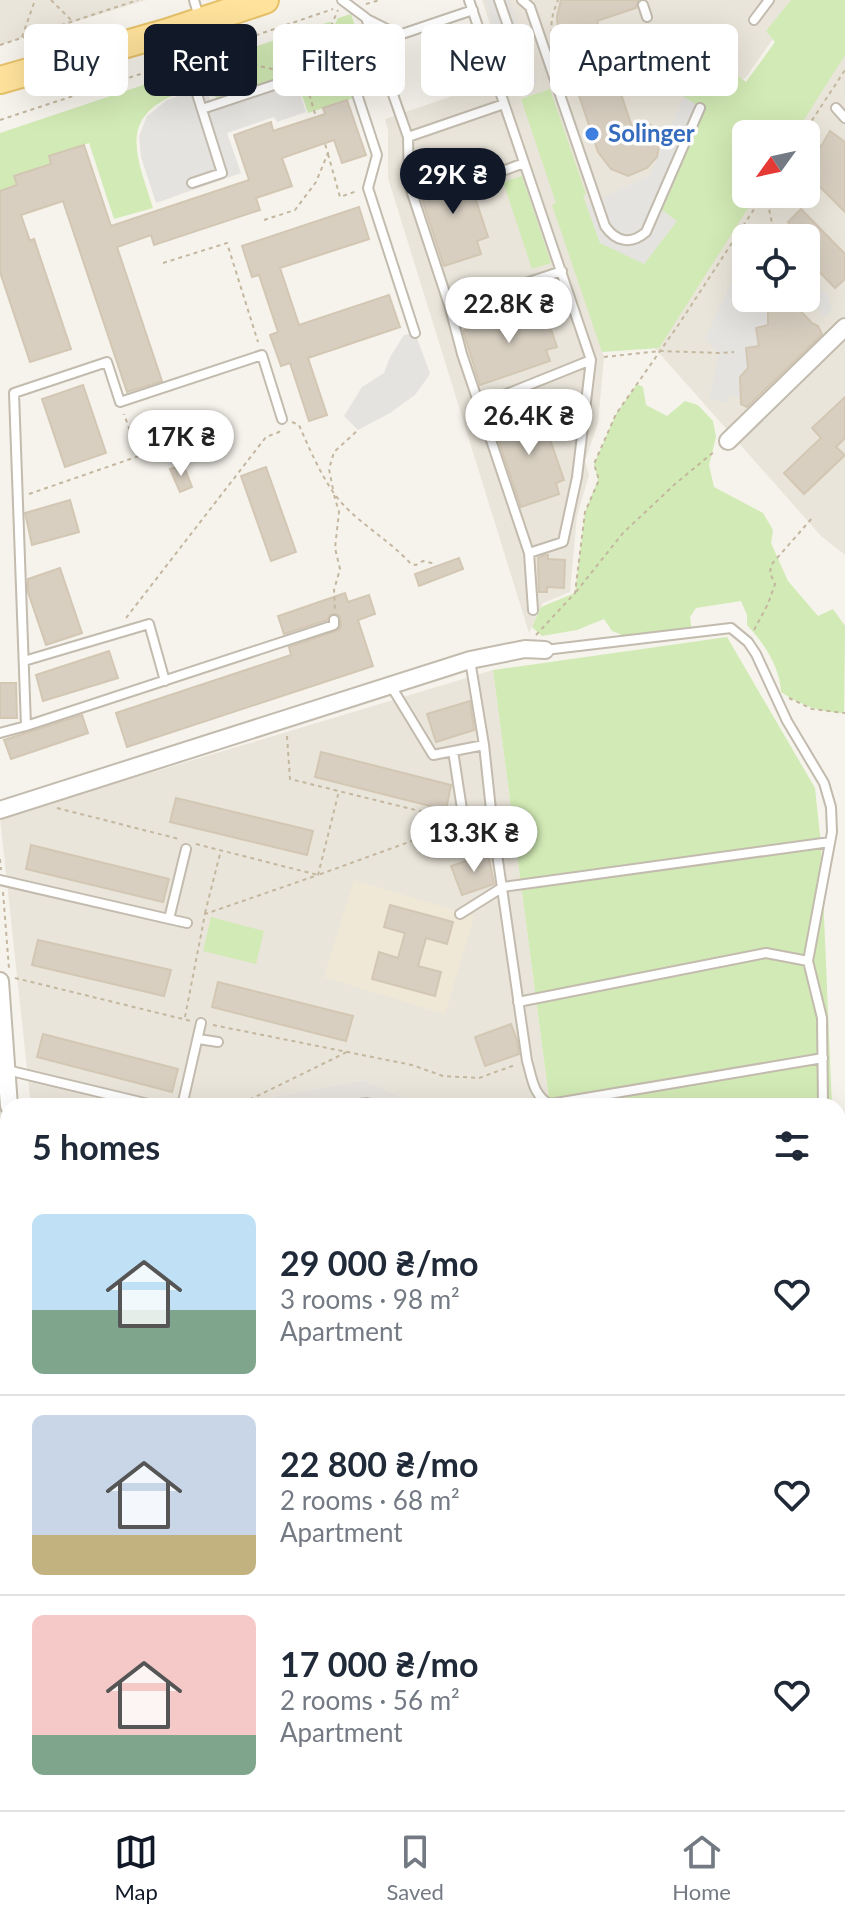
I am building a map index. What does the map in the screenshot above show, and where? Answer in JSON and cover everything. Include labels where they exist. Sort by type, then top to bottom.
[{"type":"main road","points":[[0,80],[190,17],[265,0]]},
{"type":"street","points":[[728,441],[845,327]]},
{"type":"street","points":[[0,810],[470,660],[525,649],[545,650]]},
{"type":"street","points":[[0,981],[8,1098]]},
{"type":"lane","points":[[469,0],[591,360],[577,477],[563,542],[529,553]]},
{"type":"lane","points":[[499,0],[507,24]]},
{"type":"lane","points":[[522,0],[530,7],[605,226],[616,238],[632,240],[646,232],[700,108]]},
{"type":"lane","points":[[754,20],[769,0]]},
{"type":"lane","points":[[341,3],[399,35],[473,10]]},
{"type":"lane","points":[[643,5],[647,17]]},
{"type":"lane","points":[[190,17],[202,109],[222,173],[192,183]]},
{"type":"lane","points":[[366,18],[408,137],[409,184],[529,553],[533,610]]},
{"type":"lane","points":[[202,109],[273,85]]},
{"type":"lane","points":[[358,96],[377,155],[368,188],[415,333]]},
{"type":"lane","points":[[408,137],[504,104]]},
{"type":"lane","points":[[836,108],[845,118]]},
{"type":"lane","points":[[409,176],[466,156],[497,173],[524,163]]},
{"type":"lane","points":[[450,308],[562,271]]},
{"type":"lane","points":[[26,726],[14,393],[107,362],[120,402],[262,355],[282,419]]},
{"type":"lane","points":[[478,401],[591,360]]},
{"type":"lane","points":[[0,733],[334,625],[334,620]]},
{"type":"lane","points":[[24,661],[149,624],[165,681]]},
{"type":"lane","points":[[545,650],[731,628],[748,642],[787,721],[824,783],[831,807],[832,832],[808,961],[822,1018],[823,1098]]},
{"type":"lane","points":[[470,660],[527,1061],[538,1098]]},
{"type":"lane","points":[[390,686],[433,755],[484,745]]},
{"type":"lane","points":[[453,751],[464,822],[492,819]]},
{"type":"lane","points":[[460,914],[503,887],[830,842]]},
{"type":"lane","points":[[169,919],[189,846]]},
{"type":"lane","points":[[1,880],[187,923]]},
{"type":"lane","points":[[518,1002],[766,953],[808,961]]},
{"type":"lane","points":[[184,1098],[201,1023]]},
{"type":"lane","points":[[198,1039],[218,1042]]},
{"type":"lane","points":[[586,1098],[823,1058]]},
{"type":"lane","points":[[6,1070],[123,1098]]},
{"type":"lane","points":[[536,1090],[540,1098]]},
{"type":"path","points":[[22,38],[35,0]]},
{"type":"path","points":[[51,0],[73,21]]},
{"type":"path","points":[[0,45],[138,0]]},
{"type":"path","points":[[551,24],[558,0]]},
{"type":"path","points":[[333,23],[341,3]]},
{"type":"path","points":[[812,120],[845,70]]},
{"type":"path","points":[[325,144],[340,197],[368,188]]},
{"type":"path","points":[[264,220],[295,210],[316,182],[328,153]]},
{"type":"path","points":[[575,593],[585,512],[599,480],[594,464],[616,414],[756,208]]},
{"type":"path","points":[[163,263],[227,243],[262,355]]},
{"type":"path","points":[[591,360],[660,351],[734,352]]},
{"type":"path","points":[[18,497],[139,456],[120,402]]},
{"type":"path","points":[[117,622],[128,618],[266,437],[279,432],[282,419],[299,425],[334,493],[411,564],[423,561],[436,564]]},
{"type":"path","points":[[334,620],[334,590],[340,569],[335,548],[339,512],[329,469],[334,452],[358,430]]},
{"type":"path","points":[[525,649],[623,533],[675,484],[728,441]]},
{"type":"path","points":[[748,642],[775,584],[770,573],[771,565],[813,517]]},
{"type":"path","points":[[771,685],[795,702],[812,709],[845,713]]},
{"type":"path","points":[[286,728],[290,779],[464,822]]},
{"type":"path","points":[[318,875],[339,791]]},
{"type":"path","points":[[59,808],[177,839]]},
{"type":"path","points":[[205,914],[464,822]]},
{"type":"path","points":[[189,846],[221,850],[318,875]]},
{"type":"path","points":[[185,1019],[221,850]]},
{"type":"path","points":[[0,859],[10,977],[201,1023],[412,1065],[443,1076],[479,1078],[527,1061]]},
{"type":"path","points":[[253,1098],[348,1052]]},
{"type":"shaded area","points":[[0,0],[146,0],[68,24],[24,24],[24,38],[0,45]]},
{"type":"shaded area","points":[[482,0],[800,0],[747,76],[738,83],[738,24],[550,24],[550,96],[722,96],[705,110],[677,221],[644,264],[564,237],[604,357],[598,423],[585,461],[589,475],[577,516],[570,592],[543,603],[529,633],[388,178],[388,130],[385,119],[452,96],[534,96],[534,24],[490,24]]},
{"type":"shaded area","points":[[485,0],[509,0],[517,24],[493,24]]},
{"type":"shaded area","points":[[845,48],[845,555],[821,536],[652,345],[741,208],[820,208],[820,120],[798,120]]},
{"type":"shaded area","points":[[273,90],[273,96],[301,96],[306,112],[277,122],[274,117],[227,133],[241,173],[156,203],[141,157],[139,136],[147,116],[167,100],[178,96],[209,96],[210,100],[216,99],[219,108]]},
{"type":"shaded area","points":[[684,97],[705,110],[662,210],[677,221],[644,264],[600,243],[587,205],[650,175]]},
{"type":"shaded area","points":[[732,281],[732,312],[768,312],[768,325],[757,328],[759,346],[746,348],[748,368],[740,377],[740,398],[730,394],[727,403],[709,398],[719,354],[705,339]]},
{"type":"shaded area","points":[[820,288],[828,296],[832,310],[825,317],[820,312]]},
{"type":"shaded area","points":[[415,333],[430,373],[428,377],[415,395],[358,430],[344,416],[362,387],[384,373],[404,335]]},
{"type":"shaded area","points":[[493,670],[549,1098],[405,1098],[363,1080],[266,1098],[30,1098],[0,818]]},
{"type":"shaded area","points":[[354,880],[474,916],[445,1014],[324,977]]},
{"type":"shaded area","points":[[363,1080],[405,1098],[266,1098]]},
{"type":"green space","points":[[791,0],[845,0],[845,55],[804,120],[732,120],[732,208],[748,208],[738,224],[732,224],[732,233],[659,348],[602,352],[552,205],[556,203],[521,99],[550,89],[600,243],[661,210],[705,110],[684,96],[738,96],[738,76],[746,82],[775,42],[766,31]]},
{"type":"green space","points":[[351,14],[354,24],[335,24],[338,18]]},
{"type":"green space","points":[[273,41],[273,82],[257,88],[257,46]]},
{"type":"green space","points":[[144,85],[144,96],[173,96],[148,112],[137,138],[137,153],[153,208],[114,219],[89,143],[49,156],[51,164],[15,176],[17,185],[0,191],[0,133],[110,96],[128,96],[128,90]]},
{"type":"green space","points":[[302,96],[361,96],[308,113]]},
{"type":"green space","points":[[522,176],[551,263],[532,269],[503,182]]},
{"type":"green space","points":[[637,384],[643,387],[646,405],[667,416],[685,401],[698,405],[713,421],[716,437],[709,465],[714,487],[763,513],[773,530],[771,543],[788,581],[818,616],[833,609],[845,626],[844,713],[811,707],[781,692],[774,665],[747,625],[747,615],[741,601],[696,608],[690,617],[692,632],[622,641],[620,634],[612,631],[604,619],[577,630],[542,636],[532,627],[541,607],[575,593],[585,512],[598,480],[594,464],[616,414]]},
{"type":"green space","points":[[727,637],[815,788],[821,845],[832,1098],[549,1098],[493,670]]},
{"type":"green space","points":[[211,917],[264,931],[256,964],[203,951]]},
{"type":"building","points":[[561,0],[638,0],[636,8],[597,21],[598,24],[557,24]]},
{"type":"building","points":[[579,96],[622,96],[632,127],[646,122],[653,127],[660,141],[657,157],[647,168],[628,176],[611,169],[598,152]]},
{"type":"building","points":[[347,100],[366,155],[342,163],[334,140],[282,158],[292,186],[256,198],[260,210],[154,245],[151,235],[117,247],[162,381],[127,392],[63,201],[21,215],[30,241],[34,239],[71,349],[30,362],[0,272],[0,191],[17,185],[14,176],[51,164],[49,156],[84,145],[111,226],[249,180],[234,135],[271,122],[273,131],[325,114],[323,108]]},
{"type":"building","points":[[830,131],[845,142],[845,212],[820,187],[820,148]]},
{"type":"building","points":[[453,169],[458,182],[469,179],[488,237],[477,241],[481,254],[444,266],[416,181]]},
{"type":"building","points":[[359,207],[369,239],[280,268],[299,325],[389,295],[400,327],[308,358],[327,415],[309,421],[290,363],[281,366],[270,335],[278,332],[259,275],[252,277],[242,246]]},
{"type":"building","points":[[801,209],[816,224],[790,224],[788,222]]},
{"type":"building","points":[[820,228],[845,254],[845,279],[835,288],[820,272]]},
{"type":"building","points":[[533,308],[538,321],[547,318],[557,347],[546,350],[550,361],[480,385],[463,331]]},
{"type":"building","points":[[768,312],[801,312],[818,326],[822,334],[747,407],[741,404],[740,377],[748,368],[746,348],[759,346],[756,328],[768,325]]},
{"type":"building","points":[[83,385],[106,453],[65,467],[42,399]]},
{"type":"building","points":[[845,397],[845,438],[836,447],[845,455],[804,494],[784,473],[821,438],[812,428]]},
{"type":"building","points":[[530,409],[535,422],[543,419],[564,480],[556,483],[559,494],[521,507],[492,421]]},
{"type":"building","points":[[183,464],[192,487],[180,492],[170,469]]},
{"type":"building","points":[[266,467],[296,552],[271,561],[241,476]]},
{"type":"building","points":[[70,500],[79,532],[32,545],[25,513]]},
{"type":"building","points":[[545,555],[548,559],[565,560],[564,588],[547,587],[547,592],[539,592],[538,558]]},
{"type":"building","points":[[459,558],[463,569],[419,586],[415,574]]},
{"type":"building","points":[[60,568],[82,633],[46,645],[28,592],[28,579]]},
{"type":"building","points":[[345,593],[348,602],[369,595],[375,614],[358,620],[373,666],[127,747],[116,713],[291,655],[289,647],[339,630],[340,617],[331,614],[327,620],[284,634],[278,616]]},
{"type":"building","points":[[109,651],[118,678],[43,701],[36,675]]},
{"type":"building","points":[[0,683],[16,683],[17,718],[0,718]]},
{"type":"building","points":[[470,701],[474,730],[436,742],[427,714]]},
{"type":"building","points":[[82,715],[88,733],[11,759],[4,740]]},
{"type":"building","points":[[321,752],[451,785],[446,810],[315,777]]},
{"type":"building","points":[[176,798],[313,831],[307,855],[170,822]]},
{"type":"building","points":[[31,845],[169,879],[163,902],[26,869]]},
{"type":"building","points":[[488,853],[494,884],[462,895],[451,866]]},
{"type":"building","points":[[390,905],[453,922],[447,944],[426,938],[418,966],[441,972],[435,996],[372,979],[379,952],[398,958],[405,933],[384,927]]},
{"type":"building","points":[[38,940],[171,970],[164,996],[32,965]]},
{"type":"building","points":[[218,982],[353,1016],[346,1041],[212,1007]]},
{"type":"building","points":[[511,1024],[519,1054],[485,1066],[475,1037]]},
{"type":"building","points":[[43,1034],[178,1069],[172,1092],[37,1057]]},
{"type":"place","name":"Solinger","points":[[592,134]]}]
